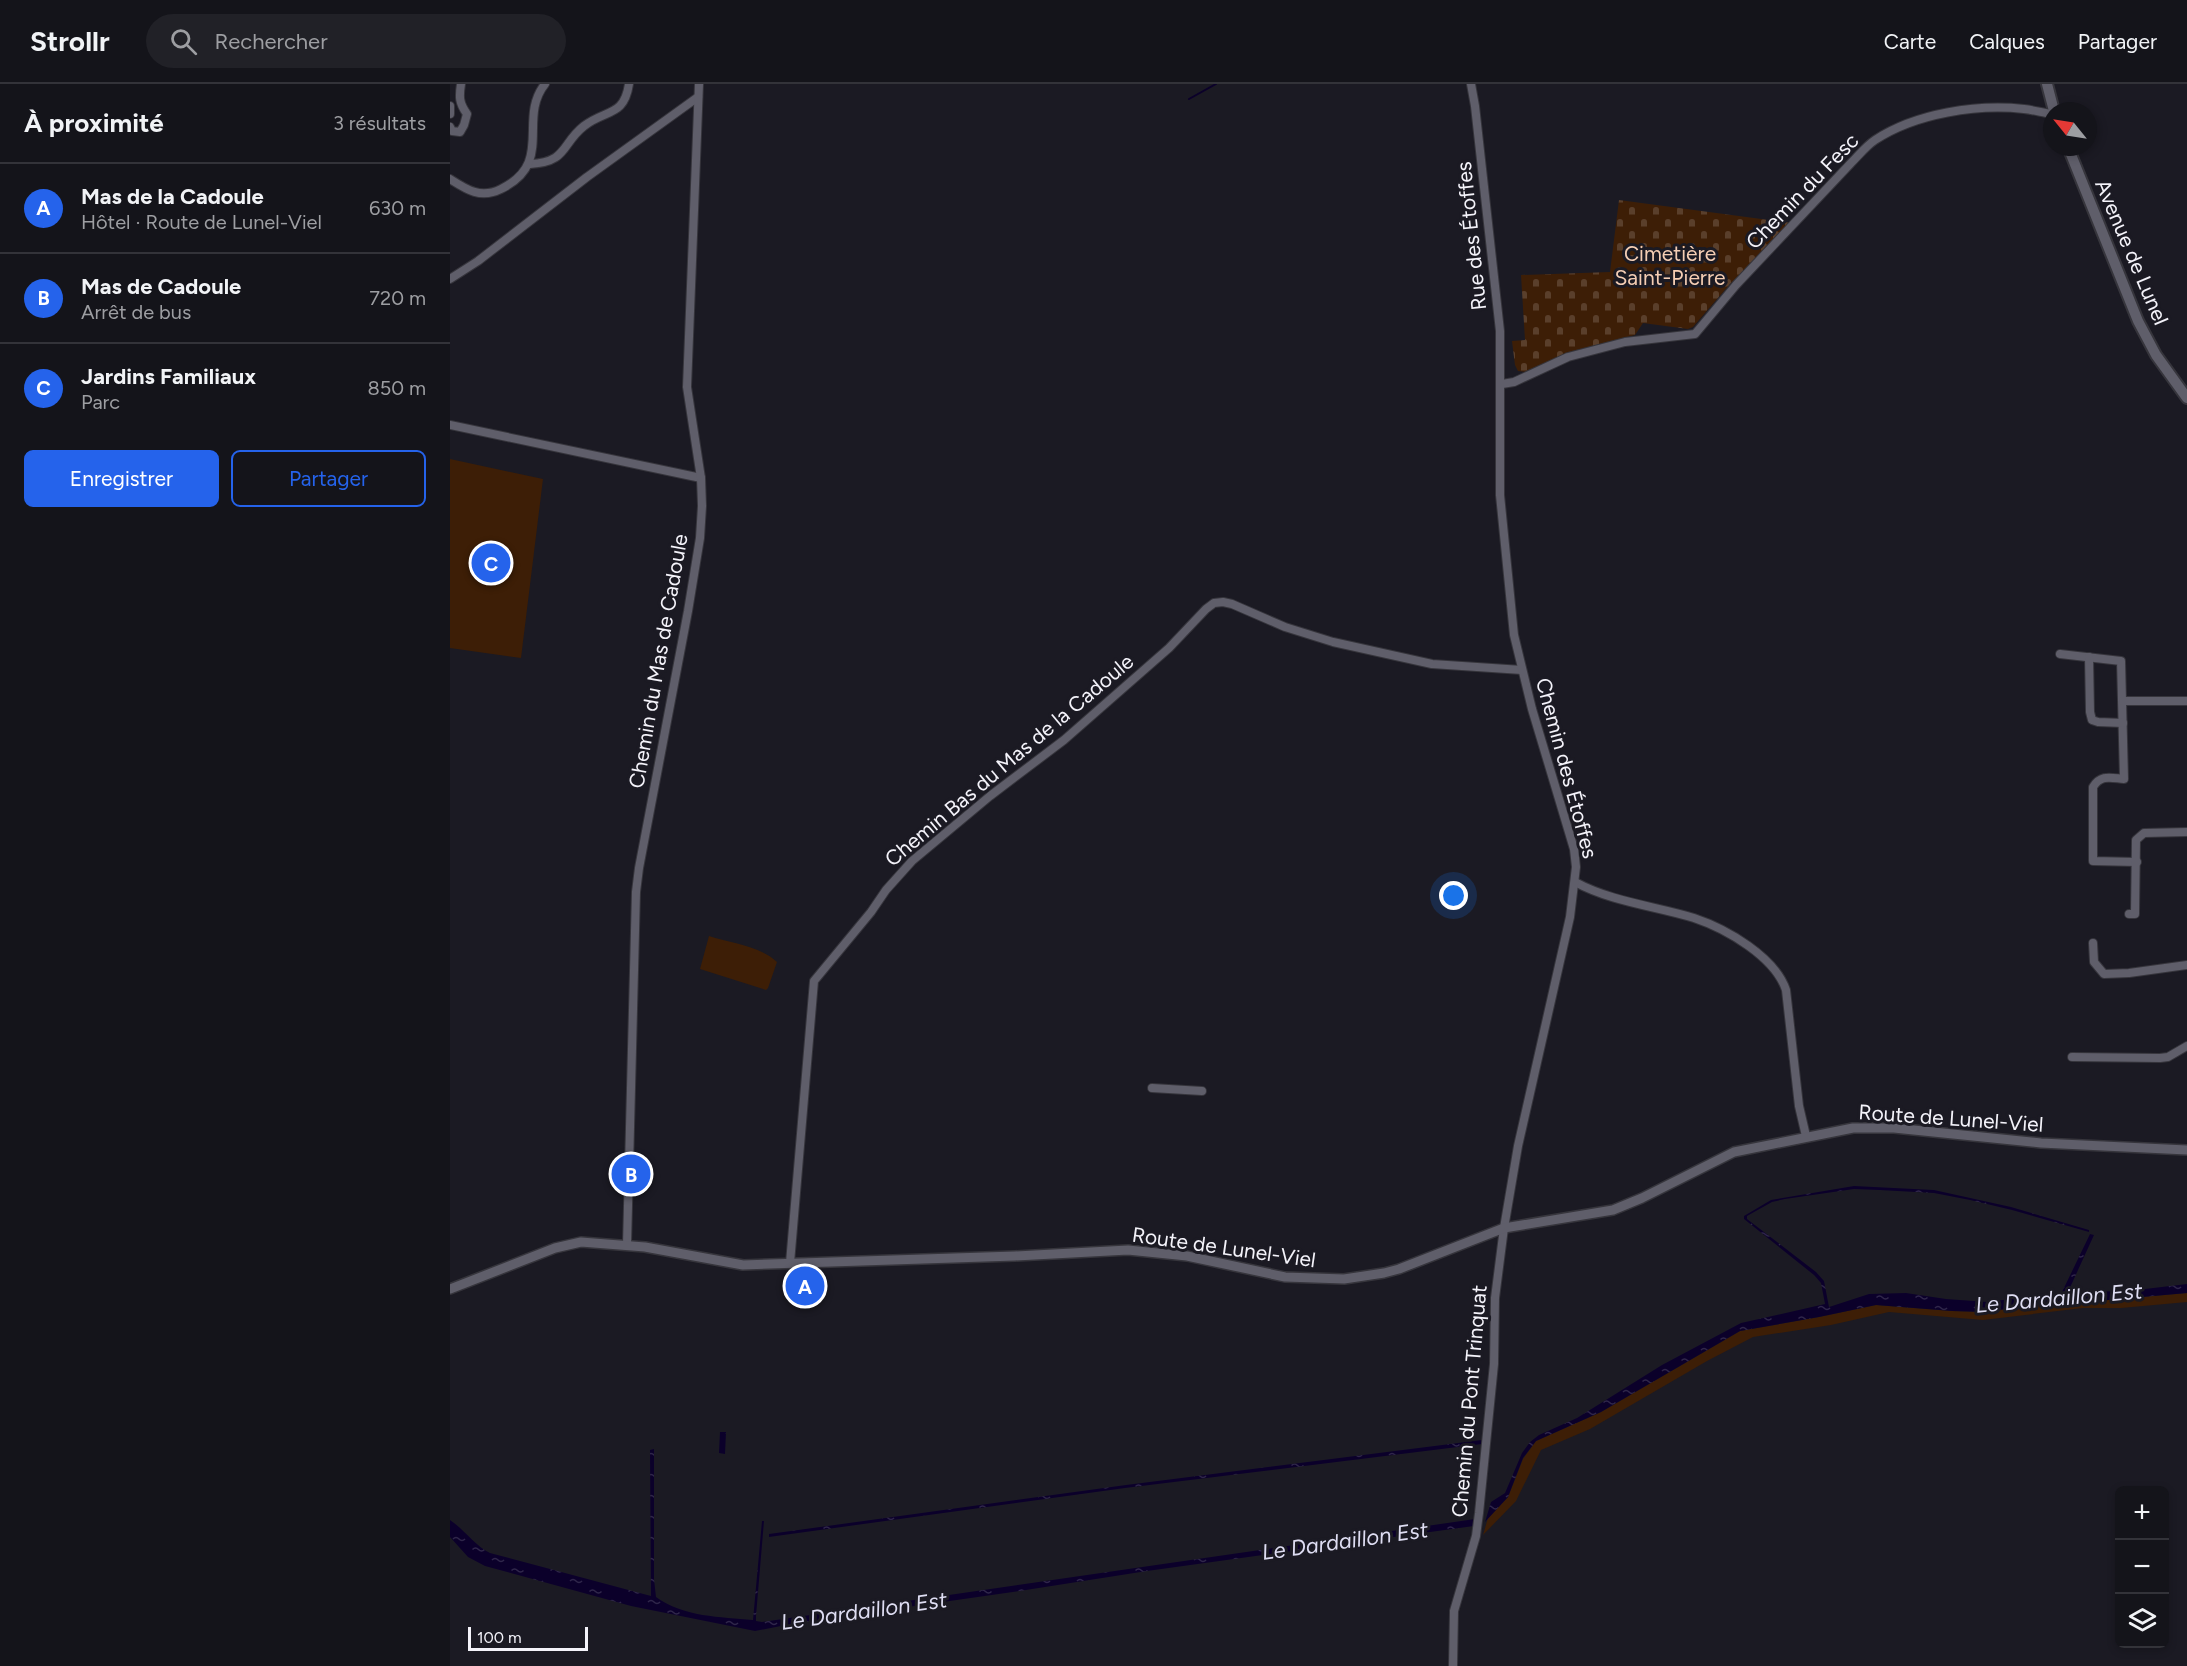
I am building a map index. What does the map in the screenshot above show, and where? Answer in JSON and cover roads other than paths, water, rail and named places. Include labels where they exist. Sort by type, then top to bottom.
[{"type":"main road","points":[[2047,84],[2051,102]]},
{"type":"main road","name":"Avenue de Lunel","points":[[2072,156],[2138,321],[2156,355],[2187,398]]},
{"type":"street","points":[[450,89],[460,84],[460,104],[467,114],[466,121],[459,132],[452,131],[450,127]]},
{"type":"street","points":[[450,179],[467,191],[486,194],[505,188],[522,175],[530,164],[535,106],[545,84]]},
{"type":"street","points":[[530,164],[541,163],[560,155],[584,126],[620,108],[626,99],[629,84]]},
{"type":"street","name":"Chemin du Mas de Cadoule","points":[[627,1245],[636,892],[700,538],[701,478],[687,387],[699,84]]},
{"type":"street","name":"Rue des Étoffes","points":[[1471,84],[1500,331],[1502,384]]},
{"type":"street","points":[[450,279],[478,261],[587,177],[698,97]]},
{"type":"street","points":[[450,106],[450,114]]},
{"type":"street","name":"Chemin du Fesc","points":[[1502,384],[1522,379],[1568,357],[1625,342],[1695,333],[1731,291],[1860,154],[1888,133],[1935,116],[1974,109],[2043,111]]},
{"type":"street","name":"Chemin des Étoffes","points":[[1502,384],[1500,495],[1514,635],[1574,849],[1575,882],[1570,917],[1518,1146],[1504,1228]]},
{"type":"street","points":[[450,425],[701,478]]},
{"type":"street","name":"Chemin Bas du Mas de la Cadoule","points":[[790,1263],[814,981],[904,869],[990,796],[1064,740],[1169,648],[1206,609],[1214,603],[1233,604],[1285,627],[1333,642],[1432,664],[1522,670]]},
{"type":"street","points":[[2060,654],[2121,660],[2124,779],[2104,777],[2097,780],[2093,787],[2093,861],[2137,862]]},
{"type":"street","points":[[2089,657],[2092,720],[2123,723]]},
{"type":"street","points":[[2123,701],[2187,702]]},
{"type":"street","points":[[2129,914],[2135,914],[2136,840],[2144,833],[2187,832]]},
{"type":"street","points":[[1575,882],[1606,895],[1700,920],[1749,947],[1764,958],[1779,974],[1787,1001],[1799,1106],[1806,1136]]},
{"type":"street","points":[[2093,943],[2094,962],[2104,974],[2187,965]]},
{"type":"street","points":[[2072,1057],[2160,1058],[2168,1057],[2187,1046]]},
{"type":"street","points":[[1152,1088],[1202,1091]]},
{"type":"street","name":"Route de Lunel-Viel","points":[[450,1289],[567,1244],[581,1242],[627,1245],[742,1264],[1145,1250],[1187,1256],[1285,1277],[1344,1280],[1399,1269],[1504,1228],[1613,1210],[1734,1152],[1852,1128],[1881,1127],[2041,1143],[2187,1150]]},
{"type":"street","name":"Chemin du Pont Trinquat","points":[[1453,1666],[1455,1611],[1476,1536],[1479,1513],[1494,1364],[1495,1298],[1504,1228]]},
{"type":"water","name":"Le Dardaillon Est","points":[[1854,1186],[1934,1190],[2011,1207],[2089,1230],[2089,1232],[1970,1200],[1934,1193],[1879,1190],[1854,1189],[1785,1199],[1772,1202],[1747,1216],[1747,1219],[1816,1272],[1824,1281],[1829,1307],[1869,1294],[1906,1293],[1988,1302],[2062,1292],[2090,1234],[2094,1235],[2068,1292],[2128,1291],[2187,1284],[2187,1293],[2097,1301],[2052,1302],[1986,1312],[1876,1305],[1740,1331],[1601,1412],[1536,1441],[1523,1458],[1508,1497],[1485,1522],[1491,1502],[1505,1493],[1522,1453],[1539,1435],[1577,1418],[1662,1365],[1741,1323],[1825,1304],[1821,1283],[1814,1275],[1744,1219],[1744,1216],[1771,1200]]},
{"type":"water","points":[[720,1432],[726,1432],[725,1454],[719,1453]]},
{"type":"water","points":[[1482,1440],[1482,1444],[1125,1488],[769,1537],[769,1534],[1126,1485]]},
{"type":"water","name":"Le Dardaillon Est","points":[[654,1449],[656,1597],[678,1609],[690,1612],[715,1617],[753,1620],[762,1521],[764,1521],[756,1616],[756,1621],[762,1622],[1475,1519],[1474,1526],[1147,1571],[755,1631],[631,1606],[485,1566],[468,1557],[450,1537],[450,1520],[490,1553],[651,1596],[650,1450]]},
{"type":"waterway","points":[[1189,99],[1216,84]]},
{"type":"place","name":"Jardins Familiaux","points":[[491,563]]},
{"type":"place","name":"Mas de Cadoule","points":[[631,1174]]},
{"type":"place","name":"Mas de la Cadoule","points":[[805,1286]]},
{"type":"park label","name":"Cimetière Saint-Pierre","points":[[1670,265]]}]
